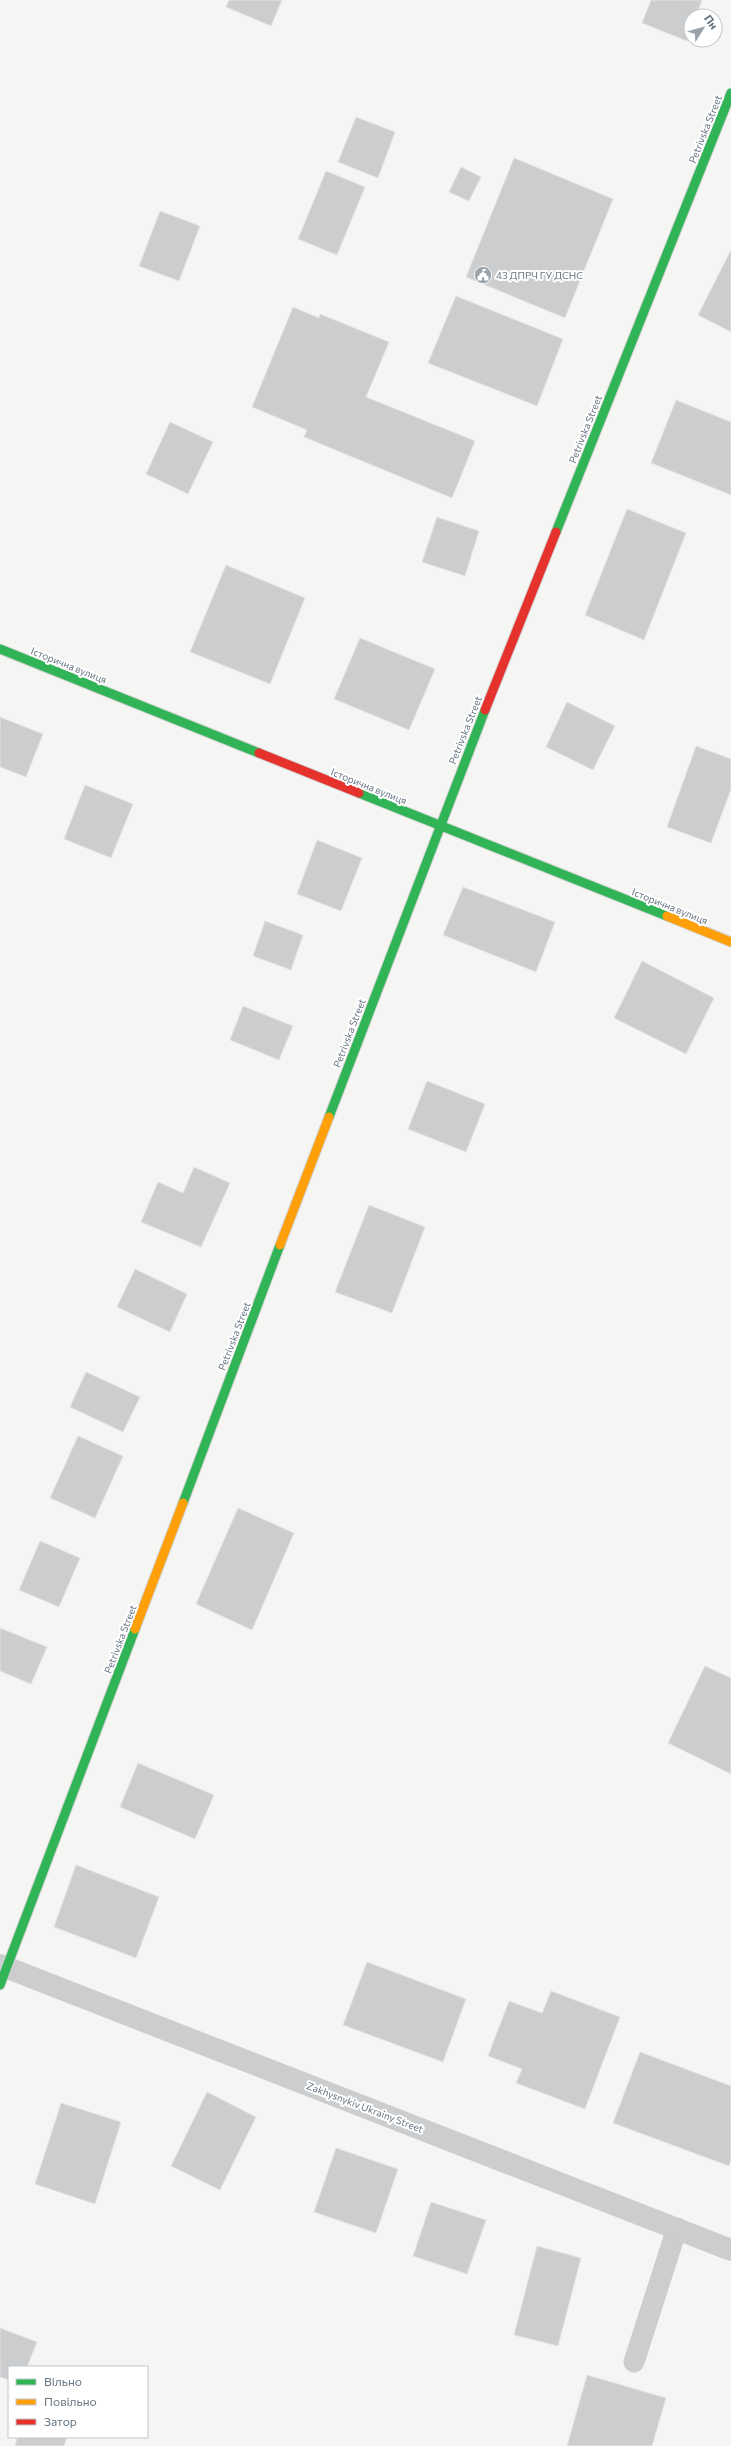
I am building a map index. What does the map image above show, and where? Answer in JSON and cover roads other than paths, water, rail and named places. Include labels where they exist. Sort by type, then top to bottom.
[{"type":"street","name":"Petrivska Street","points":[[3,1973],[439,826],[731,93]]},
{"type":"street","name":"Історична вулиця","points":[[0,649],[731,942]]},
{"type":"street","name":"Zakhysnykiv Ukrainy Street","points":[[3,1973],[677,2228],[731,2250]]},
{"type":"lane","points":[[634,2362],[677,2228]]},
{"type":"place","name":"43 ДПРЧ ГУ ДСНС","points":[[483,275]]}]
